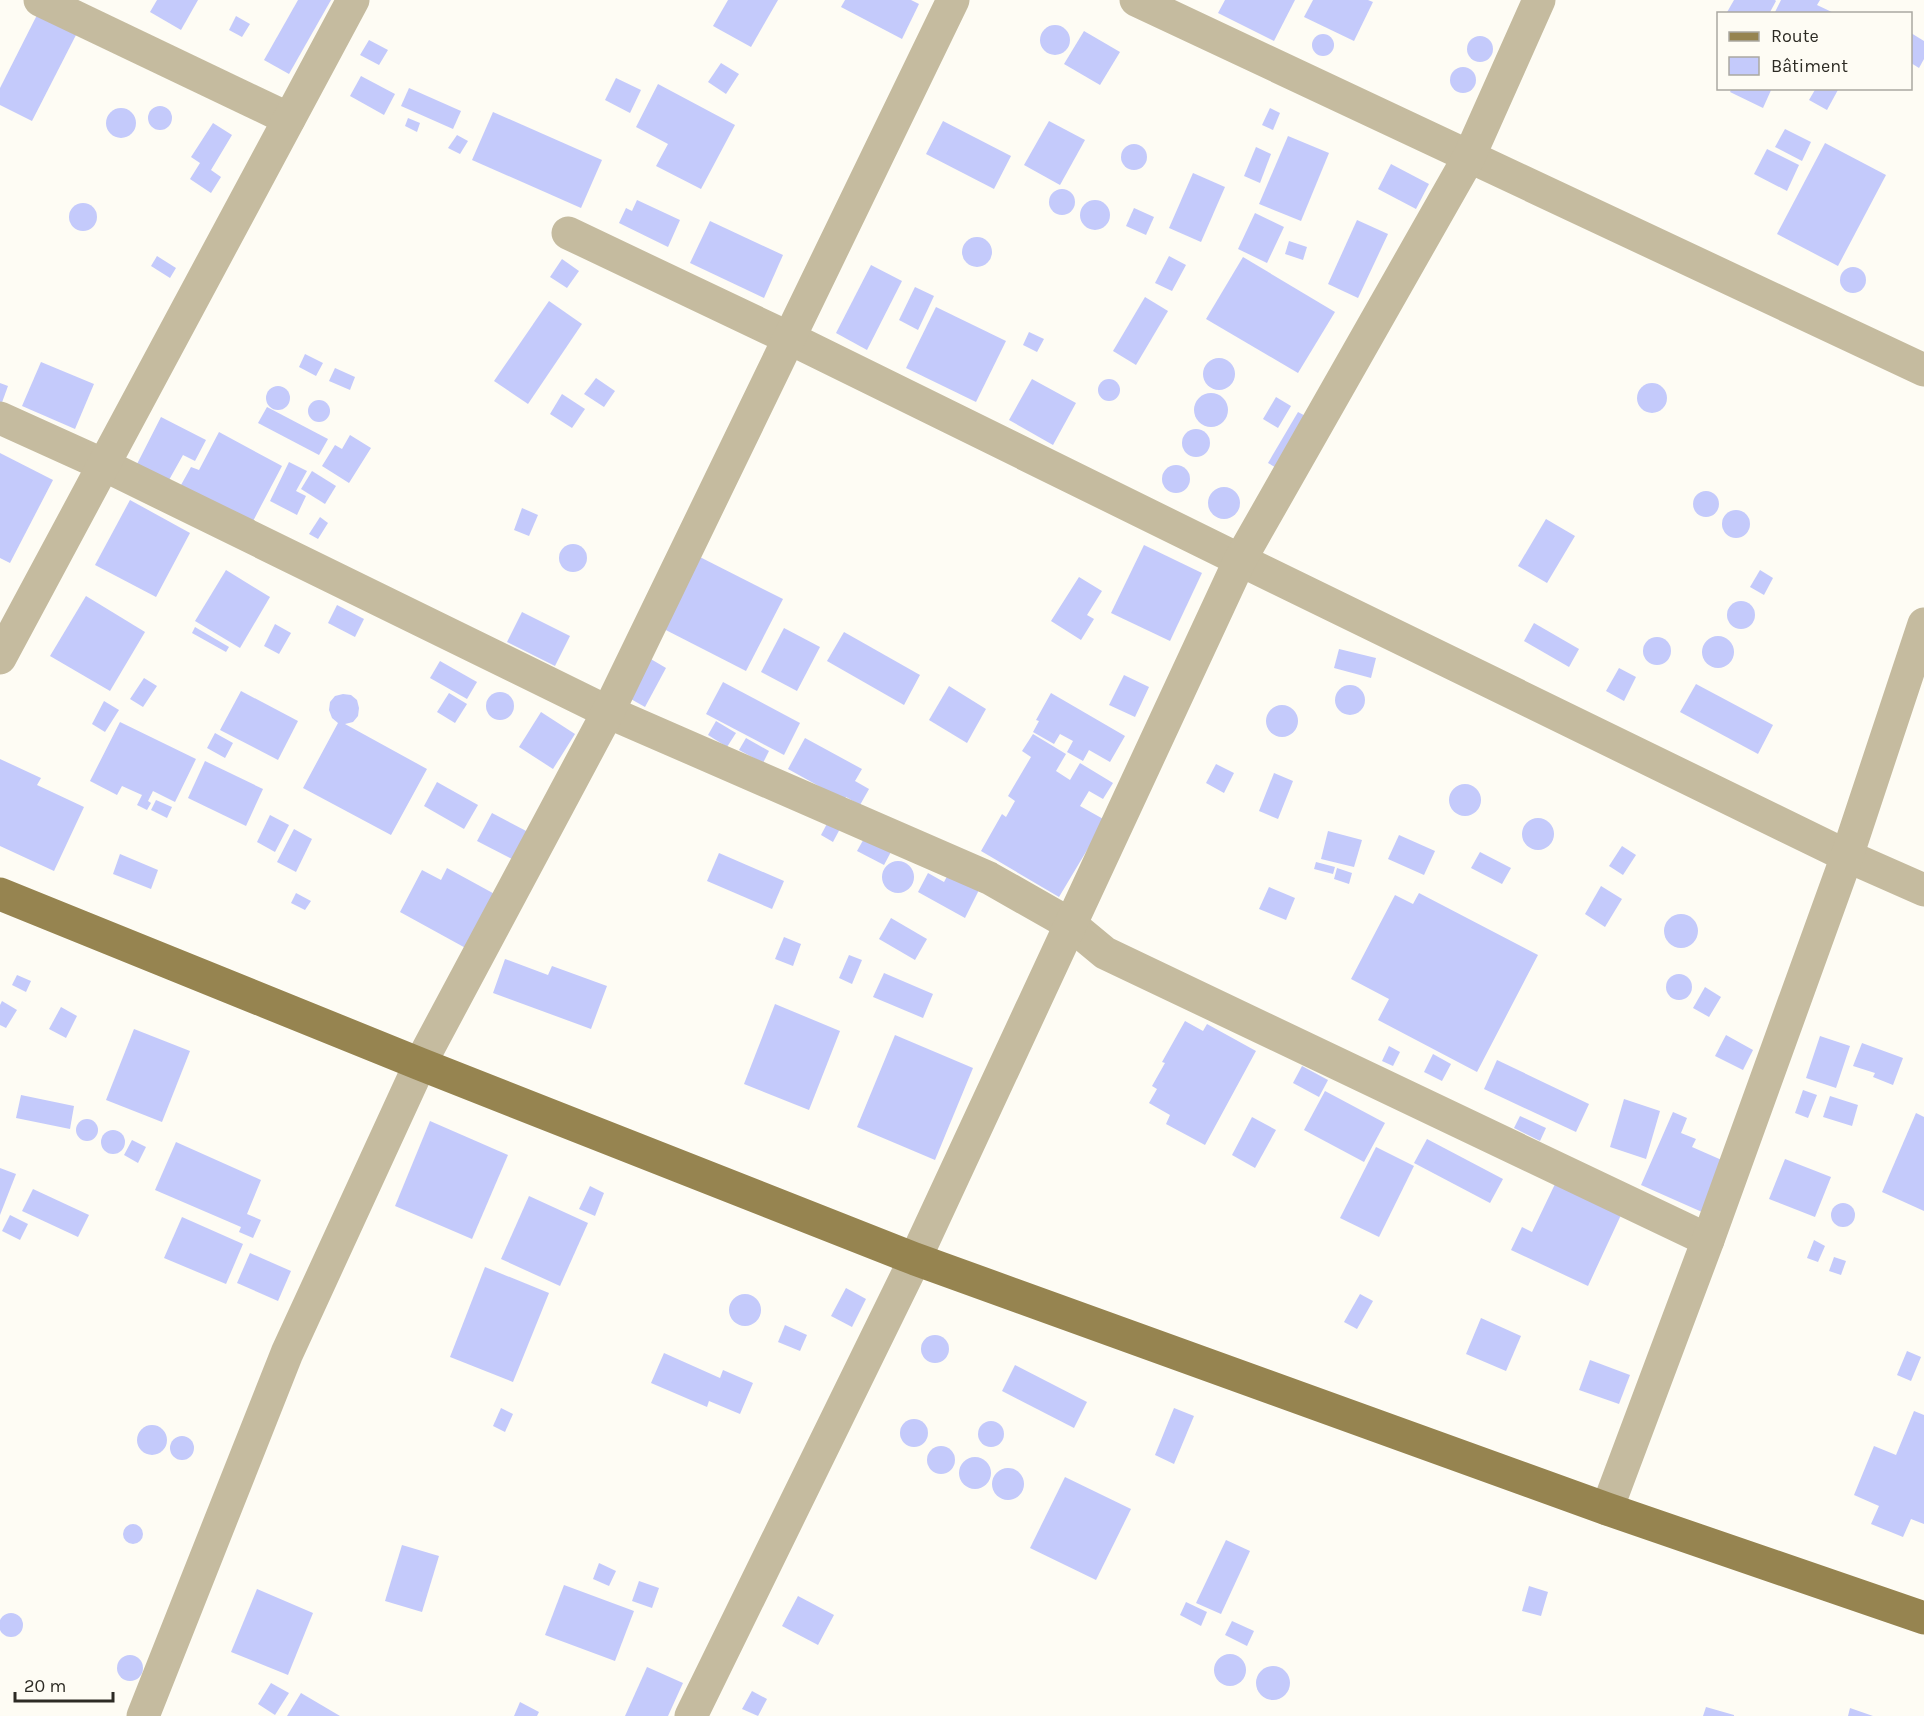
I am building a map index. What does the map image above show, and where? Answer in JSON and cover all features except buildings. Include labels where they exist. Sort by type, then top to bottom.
[{"type":"main road","points":[[0,894],[420,1064],[915,1260],[1607,1509],[1924,1618]]},
{"type":"street","points":[[40,0],[289,119]]},
{"type":"street","points":[[0,658],[353,0]]},
{"type":"street","points":[[143,1716],[287,1353],[420,1064],[608,711],[953,0]]},
{"type":"street","points":[[1136,0],[1924,370]]},
{"type":"street","points":[[691,1716],[915,1260],[1240,560],[1469,157],[1539,0]]},
{"type":"street","points":[[568,233],[789,338],[1847,856],[1924,890]]},
{"type":"street","points":[[0,418],[104,465],[608,711],[989,878],[1070,924],[1105,953],[1708,1240]]},
{"type":"street","points":[[1607,1509],[1708,1240],[1847,856],[1924,624]]}]
